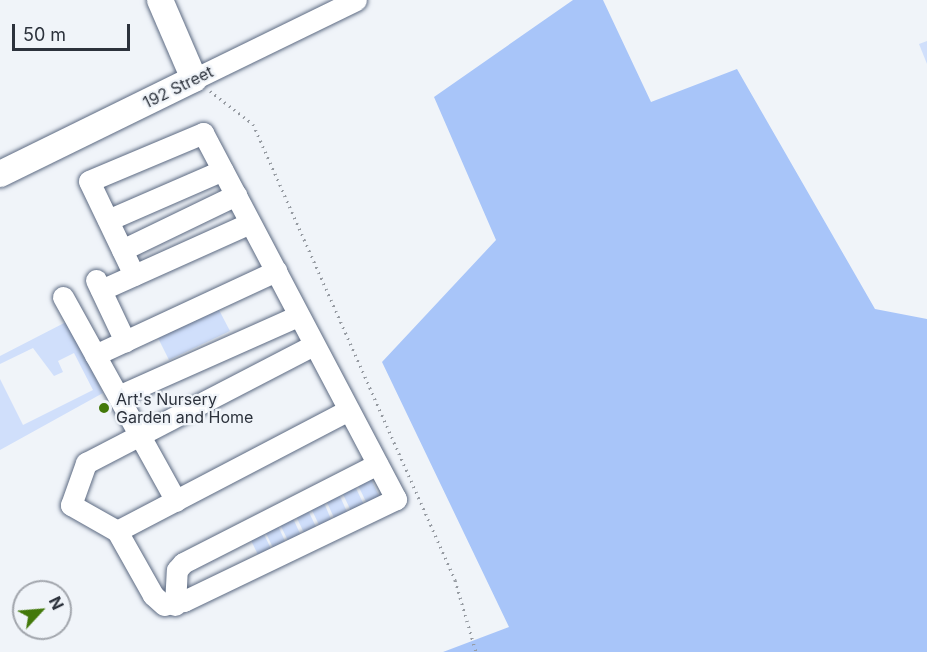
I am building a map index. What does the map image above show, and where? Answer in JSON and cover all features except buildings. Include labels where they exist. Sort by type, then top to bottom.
[{"type":"main road","points":[[160,0],[194,80]]},
{"type":"main road","name":"192 Street","points":[[0,174],[194,80]]},
{"type":"street","name":"192 Street","points":[[194,80],[356,0]]},
{"type":"street","points":[[134,275],[89,182],[167,146],[203,133],[276,271],[312,346],[396,499],[175,605]]},
{"type":"street","points":[[108,220],[223,170]]},
{"type":"street","points":[[122,250],[236,195]]},
{"type":"street","points":[[125,341],[99,285],[134,275],[250,223]]},
{"type":"street","points":[[95,355],[276,271]]},
{"type":"street","points":[[63,297],[176,501]]},
{"type":"street","points":[[118,396],[298,316]]},
{"type":"street","points":[[175,605],[153,595],[117,531],[71,505],[86,463],[139,433],[312,346]]},
{"type":"street","points":[[117,531],[348,410]]},
{"type":"street","points":[[175,605],[177,570],[183,563],[377,464]]},
{"type":"path","points":[[194,80],[253,124],[455,580],[476,652]]},
{"type":"shaded area","points":[[573,0],[603,0],[651,102],[737,69],[875,309],[927,319],[927,652],[443,652],[509,627],[382,362],[496,240],[434,97]]},
{"type":"place","name":"Art's Nursery Garden and Home","points":[[104,408]]}]
